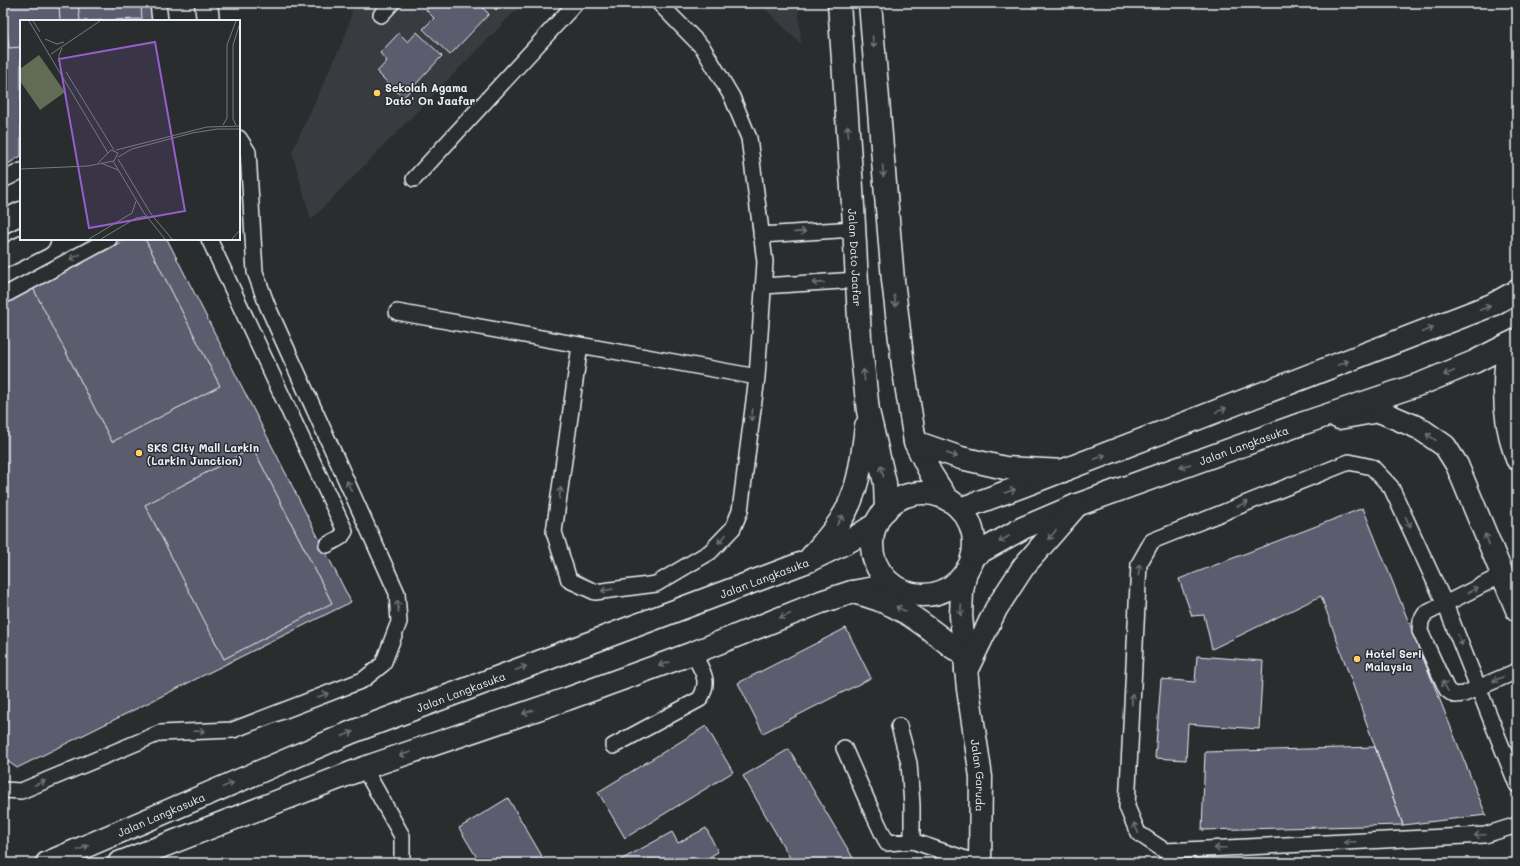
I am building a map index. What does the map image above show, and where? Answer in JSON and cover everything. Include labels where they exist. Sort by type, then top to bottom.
[{"type":"main road","points":[[206,3],[208,20]]},
{"type":"main road","name":"Jalan Dato Jaafar","points":[[839,3],[860,338],[868,411],[885,483],[881,517]]},
{"type":"main road","points":[[120,863],[364,768],[567,699],[693,653],[821,602],[852,592],[900,589],[924,596],[940,593],[955,584],[969,564],[974,539],[970,523],[931,474],[916,442],[903,365],[893,280],[870,3]]},
{"type":"main road","points":[[3,222],[20,214]]},
{"type":"main road","points":[[3,257],[37,240]]},
{"type":"main road","points":[[900,589],[881,573],[874,558],[873,541],[881,517],[898,499],[914,494],[931,493],[954,504],[1064,471],[1486,308],[1517,291]]},
{"type":"main road","points":[[1513,342],[1506,358],[1504,400],[1509,436],[1517,459]]},
{"type":"main road","name":"Jalan Langkasuka","points":[[969,564],[1023,528],[1077,505],[1301,424],[1423,383],[1474,362],[1513,342]]},
{"type":"main road","points":[[808,561],[841,520],[854,495],[861,463],[868,411]]},
{"type":"main road","points":[[1301,424],[1379,411],[1419,428],[1445,446],[1457,465],[1517,610]]},
{"type":"main road","points":[[916,442],[961,458],[1005,468],[1064,471]]},
{"type":"main road","points":[[967,680],[996,609],[1024,566],[1077,505]]},
{"type":"main road","name":"Jalan Langkasuka","points":[[47,863],[352,732],[808,561],[851,540],[881,517]]},
{"type":"main road","name":"Jalan Garuda","points":[[969,564],[962,591],[961,616],[967,680],[981,777],[979,863]]},
{"type":"main road","name":"Jalan Garuda","points":[[900,589],[942,627],[955,649],[967,680]]},
{"type":"main road","points":[[852,592],[876,597],[905,611],[955,649]]},
{"type":"lane","points":[[158,3],[160,20]]},
{"type":"lane","points":[[381,15],[392,3]]},
{"type":"lane","points":[[414,179],[576,3]]},
{"type":"lane","points":[[580,345],[554,532],[569,580],[595,592],[656,584],[710,552],[733,528],[740,511],[757,377],[764,262],[749,138],[732,97],[703,48],[659,3]]},
{"type":"lane","points":[[3,790],[21,791],[160,733],[233,730],[362,680],[383,664],[399,622],[397,593],[268,305],[255,272],[248,152],[240,140]]},
{"type":"lane","points":[[3,180],[20,172]]},
{"type":"lane","points":[[761,235],[854,229]]},
{"type":"lane","points":[[3,296],[107,240]]},
{"type":"lane","points":[[210,240],[344,531],[341,537],[327,545]]},
{"type":"lane","points":[[763,286],[857,280]]},
{"type":"lane","points":[[397,312],[757,377]]},
{"type":"lane","points":[[1517,785],[1445,604],[1391,487],[1372,467],[1349,462],[1152,541],[1139,564],[1127,807],[1138,833],[1165,851],[1484,835],[1517,825]]},
{"type":"lane","points":[[1502,575],[1425,614],[1421,621],[1420,631],[1447,690],[1454,695],[1464,694],[1517,671]]},
{"type":"lane","points":[[613,746],[700,699],[705,690],[706,679],[693,653]]},
{"type":"lane","points":[[899,726],[909,763],[912,805],[912,841]]},
{"type":"lane","points":[[844,748],[870,807],[888,843],[912,841],[979,863]]},
{"type":"lane","points":[[364,768],[402,836],[403,862]]},
{"type":"shaded area","name":"Sekolah Agama Dato' On Jaafar","points":[[354,3],[523,3],[311,220],[292,152],[346,34]]},
{"type":"shaded area","points":[[759,3],[798,3],[801,44]]},
{"type":"building","points":[[3,3],[76,3],[59,5],[60,20],[20,20],[20,47],[9,48],[7,31],[3,32]]},
{"type":"building","points":[[3,3],[153,3],[156,20],[20,20],[20,157],[3,167]]},
{"type":"building","points":[[78,3],[150,3],[141,5],[142,19],[80,20]]},
{"type":"building","points":[[433,3],[478,3],[489,14],[450,55],[423,29],[434,18],[426,10]]},
{"type":"building","points":[[489,3],[503,3],[496,10]]},
{"type":"building","points":[[417,32],[442,56],[403,98],[377,72],[387,61],[380,53],[399,33],[408,42]]},
{"type":"building","name":"SKS City Mall Larkin (Larkin Junction)","points":[[114,240],[168,240],[351,602],[17,768],[3,758],[3,303]]},
{"type":"building","points":[[125,240],[146,240],[220,386],[112,442],[33,288]]},
{"type":"building","points":[[253,448],[332,603],[224,659],[145,505]]},
{"type":"building","points":[[1363,508],[1486,815],[1403,825],[1321,596],[1212,649],[1204,615],[1192,616],[1179,579]]},
{"type":"building","points":[[846,628],[871,678],[763,733],[738,683]]},
{"type":"building","points":[[1197,656],[1263,661],[1259,729],[1188,724],[1186,760],[1155,758],[1161,679],[1195,682]]},
{"type":"building","points":[[706,726],[733,772],[625,838],[598,792]]},
{"type":"building","points":[[1375,747],[1403,825],[1202,830],[1205,752]]},
{"type":"building","points":[[789,749],[856,863],[793,863],[743,776]]},
{"type":"building","points":[[508,798],[546,863],[480,863],[459,828]]},
{"type":"building","points":[[706,828],[718,852],[699,863],[615,863],[672,832],[678,843]]},
{"type":"place","name":"Sekolah Agama Dato' On Jaafar","points":[[377,93]]},
{"type":"place","name":"SKS City Mall Larkin (Larkin Junction)","points":[[139,453]]},
{"type":"place","name":"Hotel Seri Malaysia","points":[[1357,659]]}]
